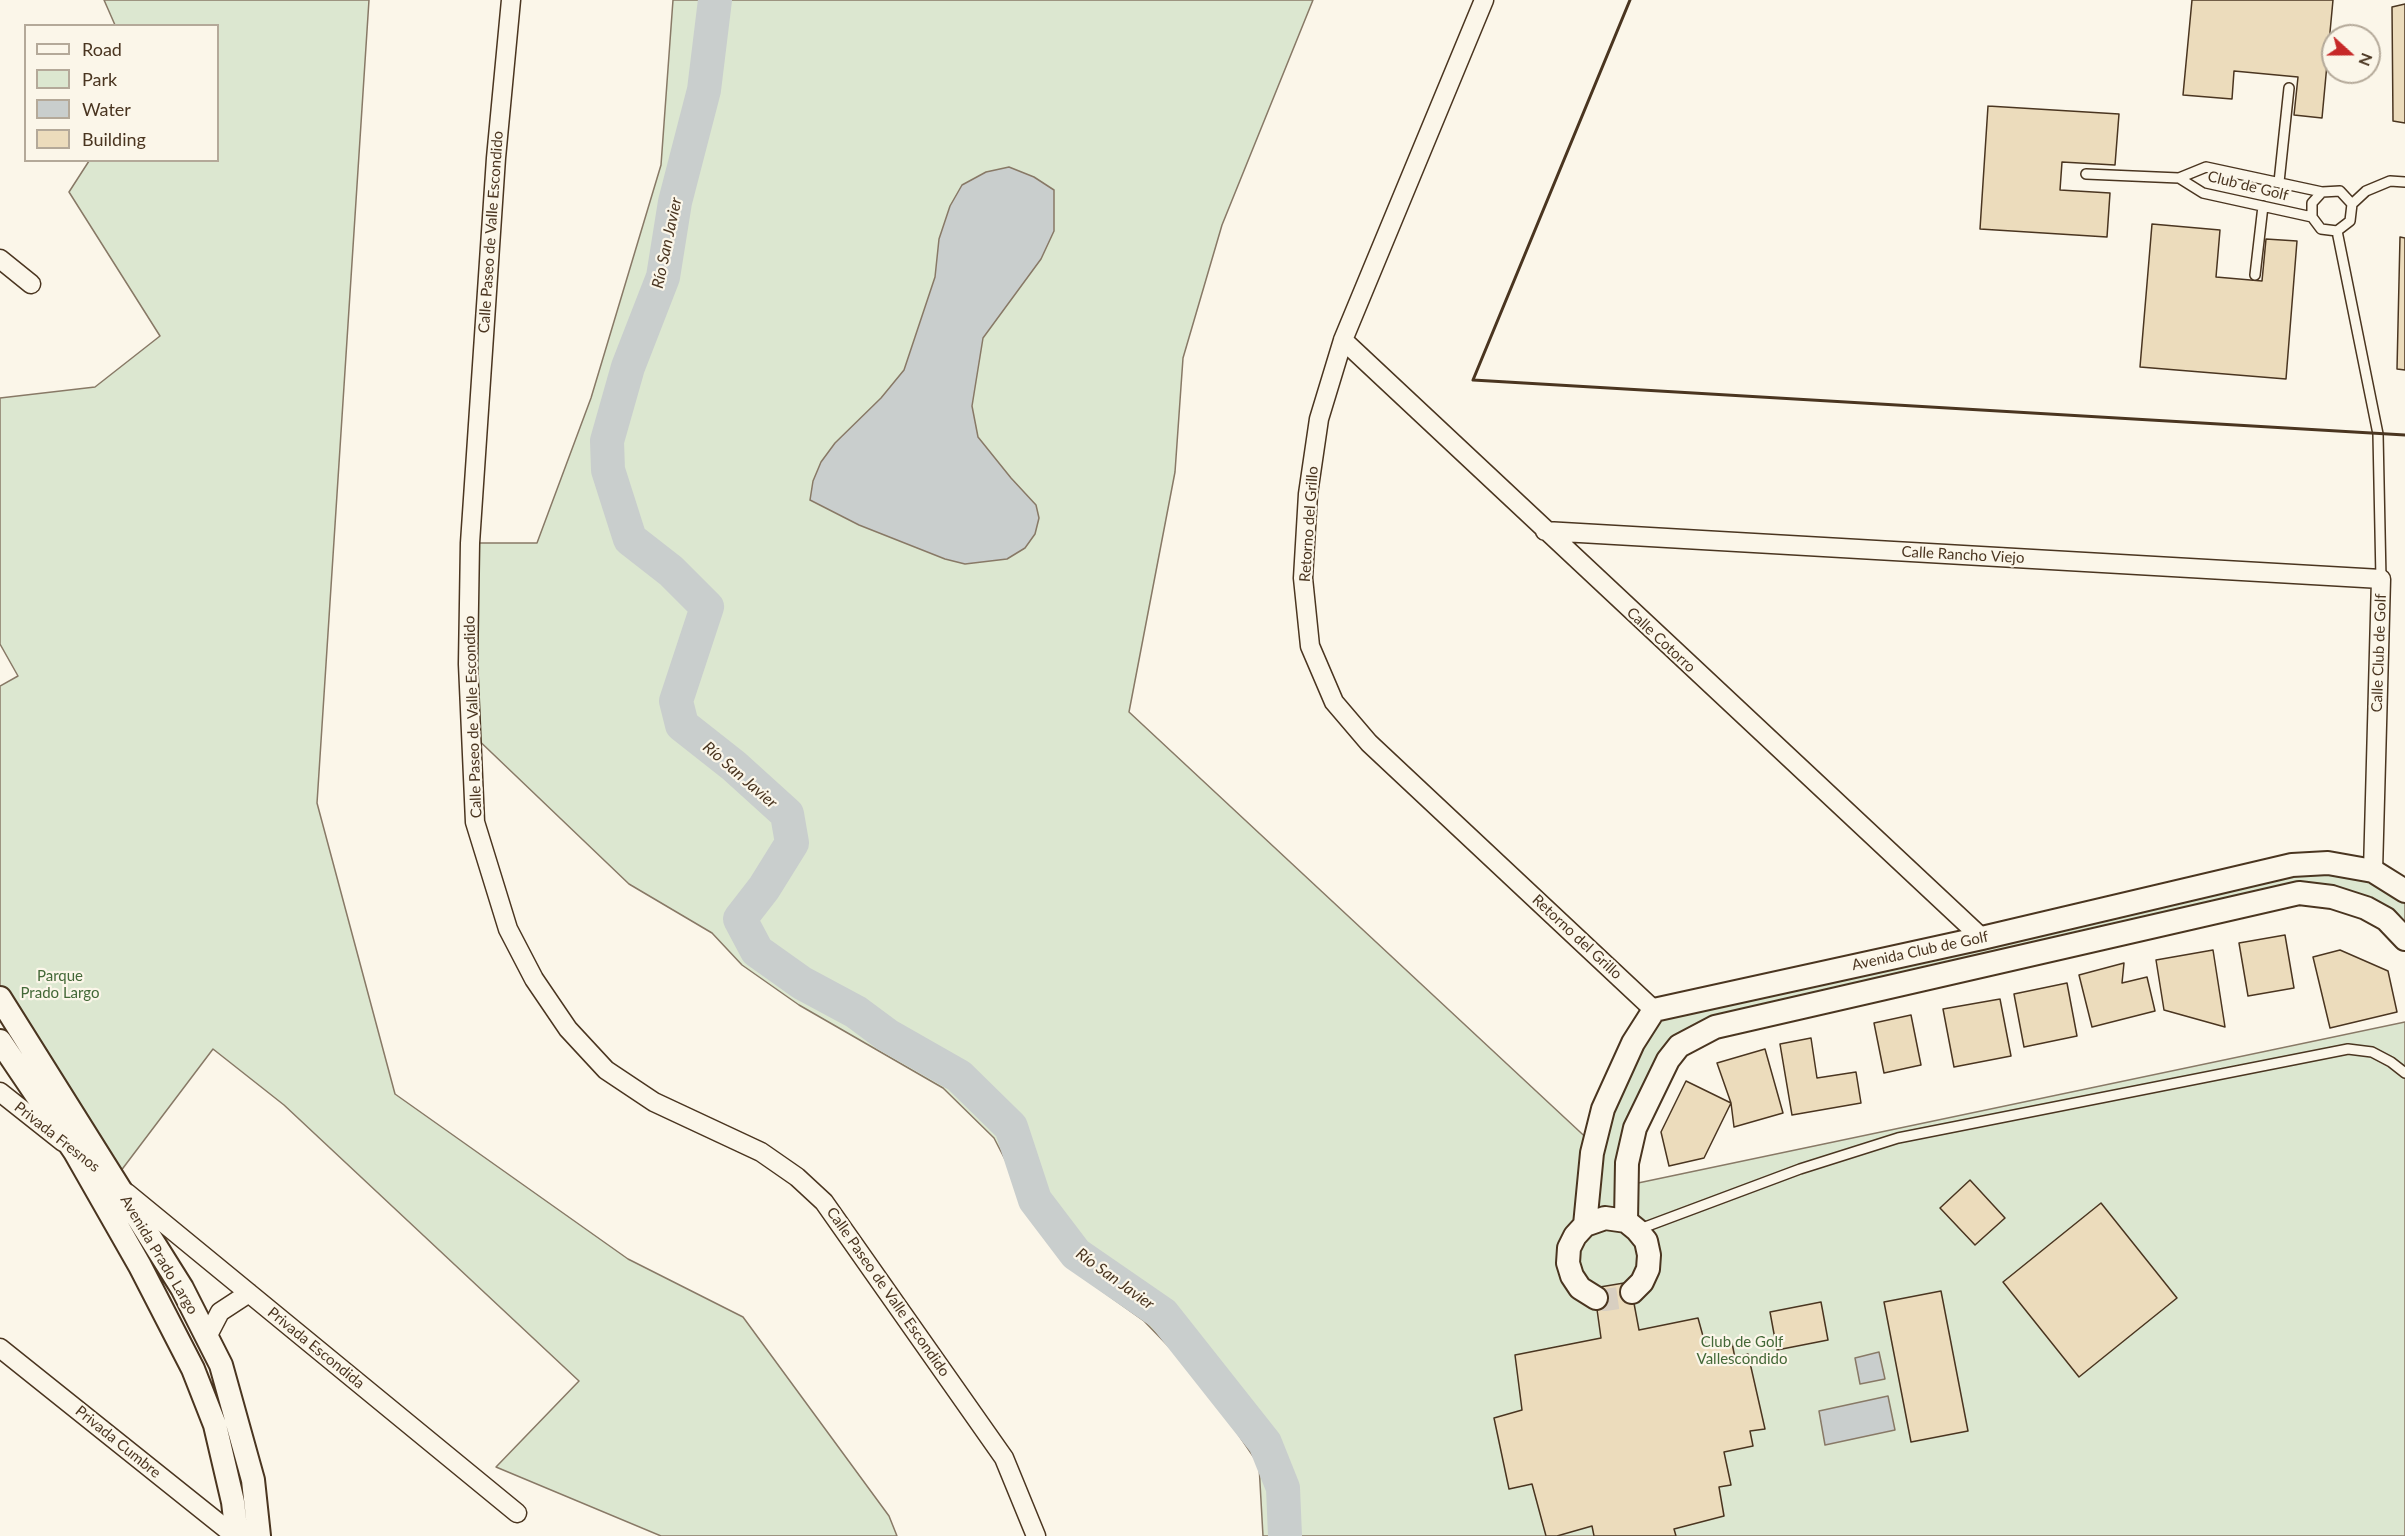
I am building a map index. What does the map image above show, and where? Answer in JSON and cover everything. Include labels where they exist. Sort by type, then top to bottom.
[{"type":"street","name":"Calle Paseo de Valle Escondido","points":[[511,0],[496,158],[470,543],[468,664],[476,822],[508,929],[534,979],[568,1029],[606,1070],[654,1101],[761,1152],[797,1177],[824,1202],[1004,1458],[1036,1536]]},
{"type":"street","name":"Retorno del Grillo","points":[[1484,0],[1343,340],[1319,419],[1308,494],[1303,578],[1310,646],[1334,702],[1369,743],[1664,1007]]},
{"type":"street","points":[[0,260],[31,284]]},
{"type":"street","name":"Calle Cotorro","points":[[1343,340],[1982,938]]},
{"type":"street","name":"Calle Rancho Viejo","points":[[1545,531],[2381,579]]},
{"type":"street","name":"Calle Club de Golf","points":[[2373,871],[2381,579]]},
{"type":"street","name":"Avenida Club de Golf","points":[[1664,1007],[1982,938],[2292,865],[2328,863],[2373,871],[2405,891]]},
{"type":"street","points":[[2292,865],[2299,893]]},
{"type":"street","name":"Avenida Club de Golf","points":[[1632,1292],[1642,1282],[1648,1269],[1649,1255],[1646,1241],[1631,1226],[1627,1163],[1635,1128],[1668,1060],[1679,1046],[1715,1027],[2299,893],[2332,897],[2366,908],[2386,919],[2405,939]]},
{"type":"street","name":"Avenida Prado Largo","points":[[0,998],[182,1288],[221,1365],[253,1480],[259,1536]]},
{"type":"street","points":[[1585,1225],[1592,1153],[1603,1109],[1633,1043],[1664,1007],[1695,1037]]},
{"type":"street","name":"Avenida Prado Largo","points":[[0,1041],[75,1152],[140,1266],[193,1369],[215,1425],[233,1502],[236,1536]]},
{"type":"street","points":[[1633,1043],[1668,1060]]},
{"type":"street","name":"Privada Fresnos","points":[[0,1092],[115,1183]]},
{"type":"street","name":"Privada Escondida","points":[[115,1183],[518,1513]]},
{"type":"street","points":[[1596,1298],[1580,1288],[1572,1276],[1568,1263],[1569,1248],[1575,1236],[1585,1225],[1605,1218],[1631,1226]]},
{"type":"street","points":[[207,1337],[220,1312],[249,1293]]},
{"type":"street","name":"Privada Cumbre","points":[[0,1348],[236,1536]]},
{"type":"lane","points":[[2279,182],[2289,88]]},
{"type":"lane","points":[[2086,174],[2179,178],[2206,167],[2322,192],[2340,190],[2352,204]]},
{"type":"lane","name":"Club de Golf","points":[[2179,178],[2203,193],[2312,218]]},
{"type":"lane","points":[[2322,192],[2312,203],[2312,218],[2321,229],[2337,231],[2350,221],[2352,204],[2366,191],[2391,181],[2405,182]]},
{"type":"lane","points":[[2255,275],[2263,206]]},
{"type":"lane","name":"Calle Club de Golf","points":[[2337,231],[2378,435],[2381,579]]},
{"type":"lane","points":[[1631,1226],[1861,1148],[1899,1138],[2348,1049],[2372,1052],[2405,1073]]},
{"type":"green space","name":"Parque Prado Largo","points":[[104,0],[369,0],[317,803],[395,1094],[628,1259],[743,1317],[889,1516],[897,1536],[661,1536],[496,1467],[579,1381],[284,1105],[213,1049],[117,1176],[0,998],[0,686],[18,676],[0,644],[0,398],[95,387],[160,336],[69,192],[88,162],[219,162],[219,24],[115,24]]},
{"type":"green space","name":"Club de Golf Vallescondido","points":[[673,0],[1313,0],[1222,225],[1183,358],[1175,472],[1129,712],[1594,1145],[1654,1010],[2328,863],[2405,891],[2405,939],[2386,919],[2299,893],[1679,1046],[1635,1128],[1638,1183],[2405,1022],[2405,1536],[1263,1536],[1259,1465],[1202,1381],[1144,1321],[1085,1279],[1048,1243],[994,1138],[943,1088],[799,1005],[742,965],[712,933],[629,884],[470,732],[470,543],[537,543],[591,398],[661,165]]},
{"type":"water","points":[[1009,167],[1034,177],[1054,190],[1054,231],[1041,259],[983,338],[972,406],[978,437],[1036,505],[1039,518],[1035,534],[1025,548],[1007,559],[965,564],[945,559],[859,525],[810,500],[813,481],[821,462],[835,443],[881,398],[904,370],[935,277],[939,239],[950,206],[962,185],[986,172]]},
{"type":"water","points":[[1879,1352],[1885,1379],[1860,1384],[1855,1358]]},
{"type":"water","points":[[1888,1396],[1895,1430],[1825,1445],[1819,1411]]},
{"type":"building","points":[[2192,0],[2333,0],[2331,24],[2321,24],[2321,84],[2325,84],[2322,118],[2294,115],[2298,77],[2234,71],[2232,99],[2183,95]]},
{"type":"building","points":[[2405,4],[2405,123],[2393,121],[2392,7]]},
{"type":"building","points":[[1988,106],[2119,114],[2115,165],[2062,162],[2060,190],[2110,193],[2107,237],[1980,229]]},
{"type":"building","points":[[2152,224],[2220,230],[2216,277],[2262,281],[2266,239],[2297,241],[2286,379],[2140,367]]},
{"type":"building","points":[[2400,237],[2405,238],[2405,370],[2397,369]]},
{"type":"building","points":[[2285,935],[2294,988],[2248,996],[2239,943]]},
{"type":"building","points":[[2213,950],[2225,1027],[2164,1010],[2156,960]]},
{"type":"building","points":[[2340,950],[2388,971],[2397,1012],[2330,1028],[2313,957]]},
{"type":"building","points":[[2124,963],[2122,983],[2147,977],[2155,1011],[2092,1027],[2079,975]]},
{"type":"building","points":[[2067,983],[2077,1036],[2024,1047],[2014,994]]},
{"type":"building","points":[[2000,999],[2011,1056],[1954,1067],[1943,1009]]},
{"type":"building","points":[[1911,1015],[1921,1065],[1884,1073],[1874,1023]]},
{"type":"building","points":[[1811,1038],[1817,1078],[1856,1072],[1861,1103],[1792,1115],[1780,1044]]},
{"type":"building","points":[[1765,1049],[1783,1113],[1734,1127],[1731,1103],[1717,1063]]},
{"type":"building","points":[[1686,1081],[1731,1103],[1704,1158],[1669,1166],[1661,1132]]},
{"type":"building","points":[[1970,1180],[2005,1218],[1975,1245],[1940,1208]]},
{"type":"building","points":[[2101,1203],[2177,1298],[2079,1377],[2003,1282]]},
{"type":"building","points":[[1630,1282],[1639,1330],[1698,1318],[1706,1347],[1732,1343],[1735,1358],[1748,1354],[1765,1429],[1750,1431],[1753,1446],[1724,1452],[1731,1485],[1719,1487],[1724,1516],[1674,1529],[1676,1536],[1594,1536],[1592,1526],[1557,1536],[1546,1536],[1532,1484],[1509,1489],[1494,1418],[1522,1410],[1515,1355],[1601,1338],[1594,1288]]},
{"type":"building","points":[[1941,1291],[1968,1431],[1911,1442],[1884,1302]]},
{"type":"building","points":[[1821,1302],[1828,1340],[1777,1350],[1770,1312]]},
{"type":"waterway","name":"Río San Javier","points":[[715,0],[704,90],[675,202],[663,277],[628,367],[607,441],[608,470],[630,539],[671,571],[707,607],[676,701],[682,725],[734,766],[787,814],[792,843],[764,888],[740,919],[757,951],[802,983],[856,1012],[887,1035],[959,1076],[1011,1127],[1035,1200],[1076,1254],[1163,1314],[1265,1443],[1283,1488],[1285,1536]]},
{"type":"tunnel","points":[[1596,1298],[1605,1300],[1619,1298],[1632,1292]]},
{"type":"wall","points":[[1630,0],[1473,380],[2405,435]]}]
